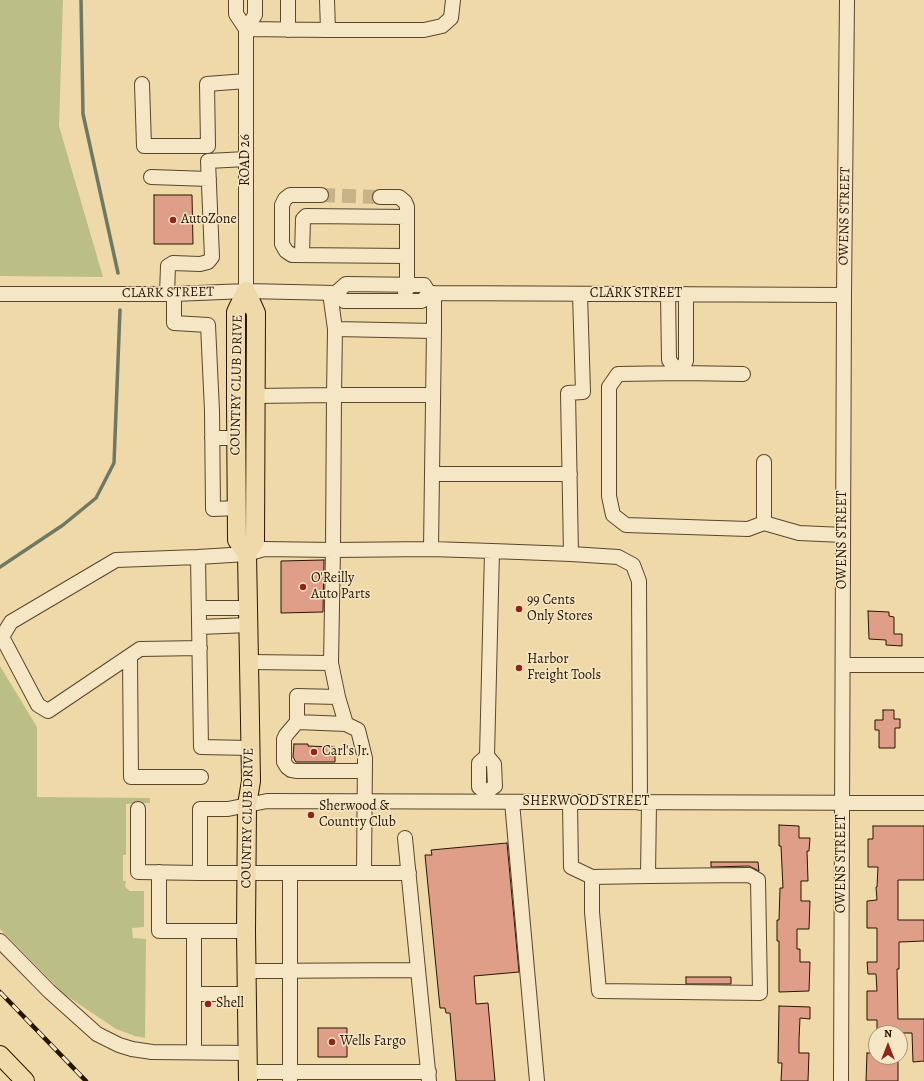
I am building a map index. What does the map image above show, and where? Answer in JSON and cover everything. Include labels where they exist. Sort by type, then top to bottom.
[{"type":"main road","name":"COUNTRY CLUB DRIVE","points":[[246,291],[256,313],[256,541],[246,554]]},
{"type":"main road","name":"COUNTRY CLUB DRIVE","points":[[246,291],[236,312],[236,438],[237,540],[246,554],[249,625],[251,781],[247,805],[246,874],[248,1076]]},
{"type":"main road","points":[[0,1055],[25,1081]]},
{"type":"street","points":[[236,0],[236,14],[246,29]]},
{"type":"street","points":[[246,29],[256,15],[255,0]]},
{"type":"street","points":[[288,0],[288,30]]},
{"type":"street","points":[[327,0],[328,30]]},
{"type":"street","points":[[246,29],[424,30],[442,26],[451,18],[454,0]]},
{"type":"street","name":"OWENS STREET","points":[[841,1081],[844,295],[847,0]]},
{"type":"street","name":"ROAD 26","points":[[246,29],[246,291]]},
{"type":"street","points":[[237,508],[214,509],[208,325],[174,323],[168,266],[173,263],[200,264],[208,262],[212,257],[208,161],[207,84],[246,81]]},
{"type":"street","points":[[142,84],[144,146],[208,146]]},
{"type":"street","points":[[208,161],[246,159]]},
{"type":"street","points":[[151,176],[209,178]]},
{"type":"street","points":[[321,195],[290,196],[285,199],[282,205],[282,244],[286,251],[292,255],[407,256]]},
{"type":"street","points":[[354,301],[357,296],[362,293],[398,293],[405,292],[407,289],[406,202],[399,197],[380,197]]},
{"type":"street","points":[[302,255],[303,219],[306,216],[407,217]]},
{"type":"street","name":"CLARK STREET","points":[[333,293],[346,284],[424,285],[432,293]]},
{"type":"street","name":"CLARK STREET","points":[[0,294],[170,294],[246,291],[333,293],[344,301],[422,301],[432,293],[844,295]]},
{"type":"street","points":[[333,293],[335,329],[334,550],[331,663],[338,697],[346,724]]},
{"type":"street","points":[[431,549],[434,331],[432,293]]},
{"type":"street","points":[[571,554],[568,393],[583,392],[580,294]]},
{"type":"street","points":[[668,294],[669,360],[679,373]]},
{"type":"street","points":[[679,373],[686,362],[686,294]]},
{"type":"street","points":[[335,329],[434,331]]},
{"type":"street","points":[[743,374],[618,374],[609,387],[609,496],[613,515],[626,525],[748,530],[764,523],[799,534],[844,535]]},
{"type":"street","points":[[255,396],[433,395]]},
{"type":"street","points":[[212,438],[236,438]]},
{"type":"street","points":[[764,462],[764,523]]},
{"type":"street","points":[[432,474],[570,474]]},
{"type":"street","points":[[200,648],[140,650],[48,711],[38,705],[2,637],[11,622],[116,560],[246,554],[264,549],[431,549],[618,557],[634,565],[639,581],[644,802],[648,876]]},
{"type":"street","points":[[487,797],[479,787],[479,763],[486,756],[490,666],[492,551]]},
{"type":"street","points":[[198,557],[201,747],[250,748]]},
{"type":"street","points":[[199,608],[248,608]]},
{"type":"street","points":[[200,627],[249,625]]},
{"type":"street","points":[[130,656],[131,777],[201,777]]},
{"type":"street","points":[[249,662],[331,663]]},
{"type":"street","points":[[843,665],[924,665]]},
{"type":"street","points":[[338,697],[297,696],[297,722],[284,739],[284,762],[287,767],[296,771],[365,771]]},
{"type":"street","points":[[297,722],[346,724],[358,730],[365,758],[364,873]]},
{"type":"street","name":"SHERWOOD STREET","points":[[200,873],[200,809],[228,808],[268,801],[364,802],[487,797],[512,802],[924,803]]},
{"type":"street","points":[[512,802],[537,1081]]},
{"type":"street","points":[[570,802],[571,867],[592,877],[749,875],[758,880],[760,993],[599,991],[592,912],[592,877]]},
{"type":"street","points":[[138,809],[138,872],[246,874],[408,873]]},
{"type":"street","points":[[248,1076],[429,1077],[405,838]]},
{"type":"street","points":[[160,872],[159,931],[246,931]]},
{"type":"street","points":[[290,874],[290,1077]]},
{"type":"street","points":[[194,931],[194,1052]]},
{"type":"street","points":[[0,941],[48,991],[97,1034],[119,1045],[143,1052],[247,1053]]},
{"type":"street","points":[[246,971],[418,970]]},
{"type":"street","points":[[194,994],[246,994]]},
{"type":"green space","points":[[0,0],[63,0],[59,126],[103,277],[0,276]]},
{"type":"green space","points":[[0,666],[37,727],[37,797],[150,798],[150,803],[126,804],[126,855],[123,855],[123,881],[126,881],[125,887],[130,891],[144,891],[144,927],[132,928],[133,938],[146,939],[145,1038],[116,1029],[64,994],[0,929]]},
{"type":"building","name":"AutoZone","points":[[154,195],[192,195],[193,244],[154,244]]},
{"type":"building","name":"O'Reilly Auto Parts","points":[[324,560],[323,612],[281,613],[281,561]]},
{"type":"building","points":[[868,611],[889,612],[889,616],[894,617],[894,634],[902,634],[902,646],[886,645],[886,640],[869,639]]},
{"type":"building","points":[[883,710],[894,710],[894,719],[900,719],[900,728],[895,728],[895,748],[879,748],[879,730],[875,730],[875,720],[883,720]]},
{"type":"building","name":"Carl's Jr.","points":[[294,744],[335,747],[335,762],[296,762],[293,757]]},
{"type":"building","points":[[779,825],[799,826],[799,838],[810,838],[809,851],[807,851],[808,881],[801,881],[801,901],[810,901],[809,929],[797,929],[797,949],[800,949],[800,962],[810,962],[809,991],[779,992],[779,941],[777,941],[777,920],[779,920],[780,888],[783,888],[781,846],[779,846]]},
{"type":"building","points":[[873,826],[924,826],[924,880],[898,880],[898,920],[924,920],[924,941],[899,942],[899,969],[897,969],[898,1019],[924,1019],[924,1061],[913,1062],[912,1033],[908,1033],[908,1025],[877,1025],[877,1020],[867,1020],[867,991],[877,991],[876,974],[868,974],[867,962],[877,962],[877,928],[867,928],[867,901],[877,900],[876,887],[878,867],[868,867],[868,839],[873,839]]},
{"type":"building","points":[[507,843],[519,972],[474,976],[476,1004],[488,1003],[495,1081],[456,1081],[450,1013],[446,1013],[445,1008],[440,1008],[425,855],[432,855],[431,850]]},
{"type":"building","points":[[711,862],[758,862],[759,871],[749,866],[711,867]]},
{"type":"building","points":[[686,977],[731,977],[731,984],[686,984]]},
{"type":"building","points":[[779,1006],[810,1007],[810,1019],[800,1018],[799,1040],[799,1053],[809,1053],[808,1081],[781,1081],[782,1063],[778,1063]]},
{"type":"building","name":"Wells Fargo","points":[[318,1028],[347,1028],[347,1057],[318,1057]]},
{"type":"building","points":[[867,1053],[868,1065],[898,1065],[898,1081],[866,1081]]},
{"type":"waterway","points":[[81,0],[83,114],[118,273]]},
{"type":"waterway","points":[[0,567],[63,525],[96,498],[114,463],[120,310]]},
{"type":"tunnel","points":[[321,195],[380,197]]},
{"type":"railway","points":[[0,992],[86,1081]]},
{"type":"place","name":"AutoZone","points":[[173,220]]},
{"type":"place","name":"O'Reilly Auto Parts","points":[[303,587]]},
{"type":"place","name":"99 Cents Only Stores","points":[[519,609]]},
{"type":"place","name":"Harbor Freight Tools","points":[[519,668]]},
{"type":"place","name":"Carl's Jr.","points":[[314,752]]},
{"type":"place","name":"Sherwood & Country Club","points":[[311,815]]},
{"type":"place","name":"Shell","points":[[208,1004]]},
{"type":"place","name":"Wells Fargo","points":[[332,1042]]}]
